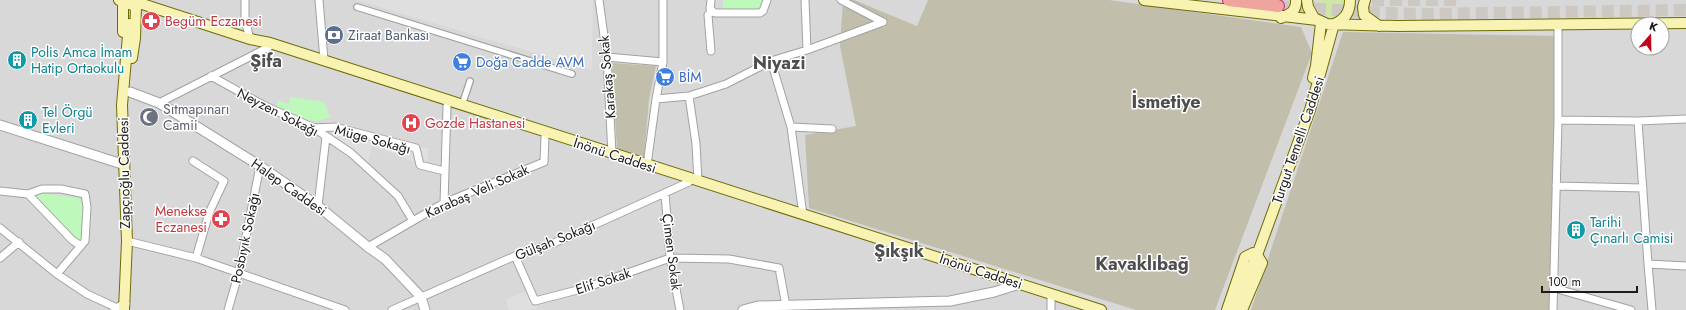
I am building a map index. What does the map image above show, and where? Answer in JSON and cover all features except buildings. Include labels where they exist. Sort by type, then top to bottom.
[{"type":"highway","points":[[1229,0],[1278,6]]},
{"type":"main road","points":[[1144,0],[1334,24],[1379,26],[1686,23]]},
{"type":"main road","points":[[1281,18],[1290,14],[1294,10],[1296,0]]},
{"type":"main road","points":[[1307,0],[1310,14],[1319,22]]},
{"type":"main road","points":[[1334,24],[1344,18],[1348,12],[1350,0]]},
{"type":"main road","points":[[1365,0],[1363,7],[1364,15],[1379,26]]},
{"type":"main road","name":"İnönü Caddesi","points":[[129,1],[250,39],[270,43],[324,60],[647,165],[693,182],[1016,285],[1100,310]]},
{"type":"main road","name":"İnönü Caddesi","points":[[129,1],[249,43],[268,47],[545,137],[803,215],[1088,310]]},
{"type":"main road","points":[[129,1],[130,23]]},
{"type":"main road","name":"Turgut Temelli Caddesi","points":[[1255,254],[1304,111],[1316,66],[1319,22]]},
{"type":"main road","name":"Zapçıoğlu Caddesi","points":[[120,308],[127,241],[124,80],[130,23]]},
{"type":"main road","name":"Zapçıoğlu Caddesi","points":[[127,241],[129,237],[124,106],[130,92],[130,23]]},
{"type":"main road","name":"Zapçıoğlu Caddesi","points":[[124,106],[117,94],[130,23]]},
{"type":"main road","name":"Turgut Temelli Caddesi","points":[[1234,310],[1310,110],[1334,24]]},
{"type":"main road","name":"Turgut Temelli Caddesi","points":[[1227,310],[1245,257],[1255,254]]},
{"type":"main road","name":"Turgut Temelli Caddesi","points":[[1242,310],[1262,263],[1255,254]]},
{"type":"street","points":[[245,0],[245,20],[250,39]]},
{"type":"street","points":[[319,0],[324,60]]},
{"type":"street","name":"Karakaş Sokak","points":[[599,0],[607,57],[612,154]]},
{"type":"street","points":[[647,165],[656,99],[663,62],[663,0]]},
{"type":"street","points":[[711,0],[710,9],[715,13],[760,13],[763,11],[767,0]]},
{"type":"street","points":[[805,0],[808,50]]},
{"type":"street","points":[[656,99],[689,96],[726,84],[771,60],[808,50],[883,22],[841,0]]},
{"type":"street","points":[[357,7],[572,74]]},
{"type":"street","points":[[712,10],[708,15],[712,52]]},
{"type":"street","points":[[1553,310],[1558,120],[1558,24]]},
{"type":"street","points":[[159,103],[268,47]]},
{"type":"street","points":[[607,57],[663,62]]},
{"type":"street","points":[[771,60],[791,127],[803,215]]},
{"type":"street","name":"Neyzen Sokağı","points":[[211,76],[263,105],[314,128],[326,137],[318,206]]},
{"type":"street","points":[[462,105],[470,81]]},
{"type":"street","name":"Halep Caddesi","points":[[130,92],[159,103],[260,166],[318,206],[368,248],[385,259],[421,297],[425,310]]},
{"type":"street","points":[[689,96],[696,144],[693,182]]},
{"type":"street","points":[[444,203],[444,171],[448,106]]},
{"type":"street","points":[[1558,120],[1638,121],[1686,119]]},
{"type":"street","points":[[1638,121],[1652,310]]},
{"type":"street","points":[[0,125],[125,165]]},
{"type":"street","name":"Müge Sokağı","points":[[314,128],[334,127],[416,148],[420,165],[444,171]]},
{"type":"street","points":[[791,127],[832,129]]},
{"type":"street","points":[[326,137],[351,153],[398,196],[412,221]]},
{"type":"street","name":"Karabaş Veli Sokak","points":[[368,248],[444,203],[544,162],[545,137]]},
{"type":"street","points":[[193,161],[224,181],[209,213],[196,258]]},
{"type":"street","name":"Posbıyık Sokağı","points":[[228,310],[239,272],[260,166]]},
{"type":"street","name":"Gülşah Sokağı","points":[[392,310],[402,308],[421,297],[515,256],[554,243],[693,182]]},
{"type":"street","points":[[1556,186],[1643,188]]},
{"type":"street","points":[[0,191],[28,194],[42,189],[61,189],[85,194],[87,226],[85,241],[57,274]]},
{"type":"street","name":"Çimen Sokak","points":[[665,193],[670,258],[680,310]]},
{"type":"street","points":[[28,194],[72,240],[81,246]]},
{"type":"street","points":[[0,228],[57,274],[87,294],[120,308]]},
{"type":"street","points":[[127,241],[196,258],[345,310]]},
{"type":"street","points":[[0,258],[19,242]]},
{"type":"street","name":"Elif Sokak","points":[[515,256],[535,301],[585,288],[670,258]]},
{"type":"street","points":[[670,258],[729,259],[779,268],[786,306]]},
{"type":"street","points":[[1648,264],[1686,266]]},
{"type":"street","points":[[743,310],[786,306],[885,306],[950,301],[1016,285]]},
{"type":"street","points":[[1554,288],[1631,310]]},
{"type":"street","points":[[1051,297],[1051,310]]},
{"type":"shaded area","points":[[0,0],[1686,0],[1686,310],[0,310]]},
{"type":"shaded area","points":[[356,0],[593,0],[592,70]]},
{"type":"shaded area","points":[[843,0],[854,0],[917,26],[928,0],[1109,0],[1301,27],[1312,53],[1215,310],[1136,310],[809,208],[805,135],[856,126],[840,46]]},
{"type":"shaded area","points":[[1343,32],[1558,36],[1553,310],[1251,310]]},
{"type":"shaded area","points":[[612,63],[656,66],[649,99],[644,159],[617,149]]},
{"type":"shaded area","points":[[328,121],[429,149],[426,168],[406,158],[372,146],[368,162],[324,127]]},
{"type":"shaded area","points":[[529,291],[537,308],[529,310],[509,310],[506,299]]},
{"type":"green space","points":[[723,0],[768,0],[764,11],[723,9]]},
{"type":"green space","points":[[1319,0],[1345,0],[1344,10],[1337,16],[1328,17],[1319,10]]},
{"type":"green space","points":[[290,97],[324,102],[330,117],[323,120],[310,121],[278,108],[277,100],[289,104]]},
{"type":"green space","points":[[40,193],[80,198],[85,214],[85,225],[81,241],[77,240],[37,200],[34,195]]},
{"type":"tunnel","points":[[128,0],[129,24]]},
{"type":"tunnel","points":[[1372,0],[1459,0]]},
{"type":"tunnel","points":[[1278,6],[1383,13],[1428,14],[1686,10]]},
{"type":"place","name":"Begüm Eczanesi","points":[[151,21]]},
{"type":"place","name":"Ziraat Bankası","points":[[334,35]]},
{"type":"place","name":"Polis Amca İmam Hatip Ortaokulu","points":[[17,60]]},
{"type":"place","name":"Doğa Cadde AVM","points":[[462,62]]},
{"type":"place","name":"BİM","points":[[665,77]]},
{"type":"place","name":"Sıtmapınarı Camii","points":[[149,117]]},
{"type":"place","name":"Tel Örgü Evleri","points":[[28,120]]},
{"type":"place","name":"Gozde Hastanesi","points":[[411,123]]},
{"type":"place","name":"Menekse Eczanesi","points":[[221,219]]},
{"type":"place","name":"Tarihi Çınarlı Camisi","points":[[1576,230]]},
{"type":"district","name":"Şifa","points":[[266,61]]},
{"type":"district","name":"Niyazi","points":[[779,63]]},
{"type":"district","name":"İsmetiye","points":[[1166,102]]},
{"type":"district","name":"Şıkşık","points":[[899,251]]},
{"type":"district","name":"Kavaklıbağ","points":[[1142,264]]}]
